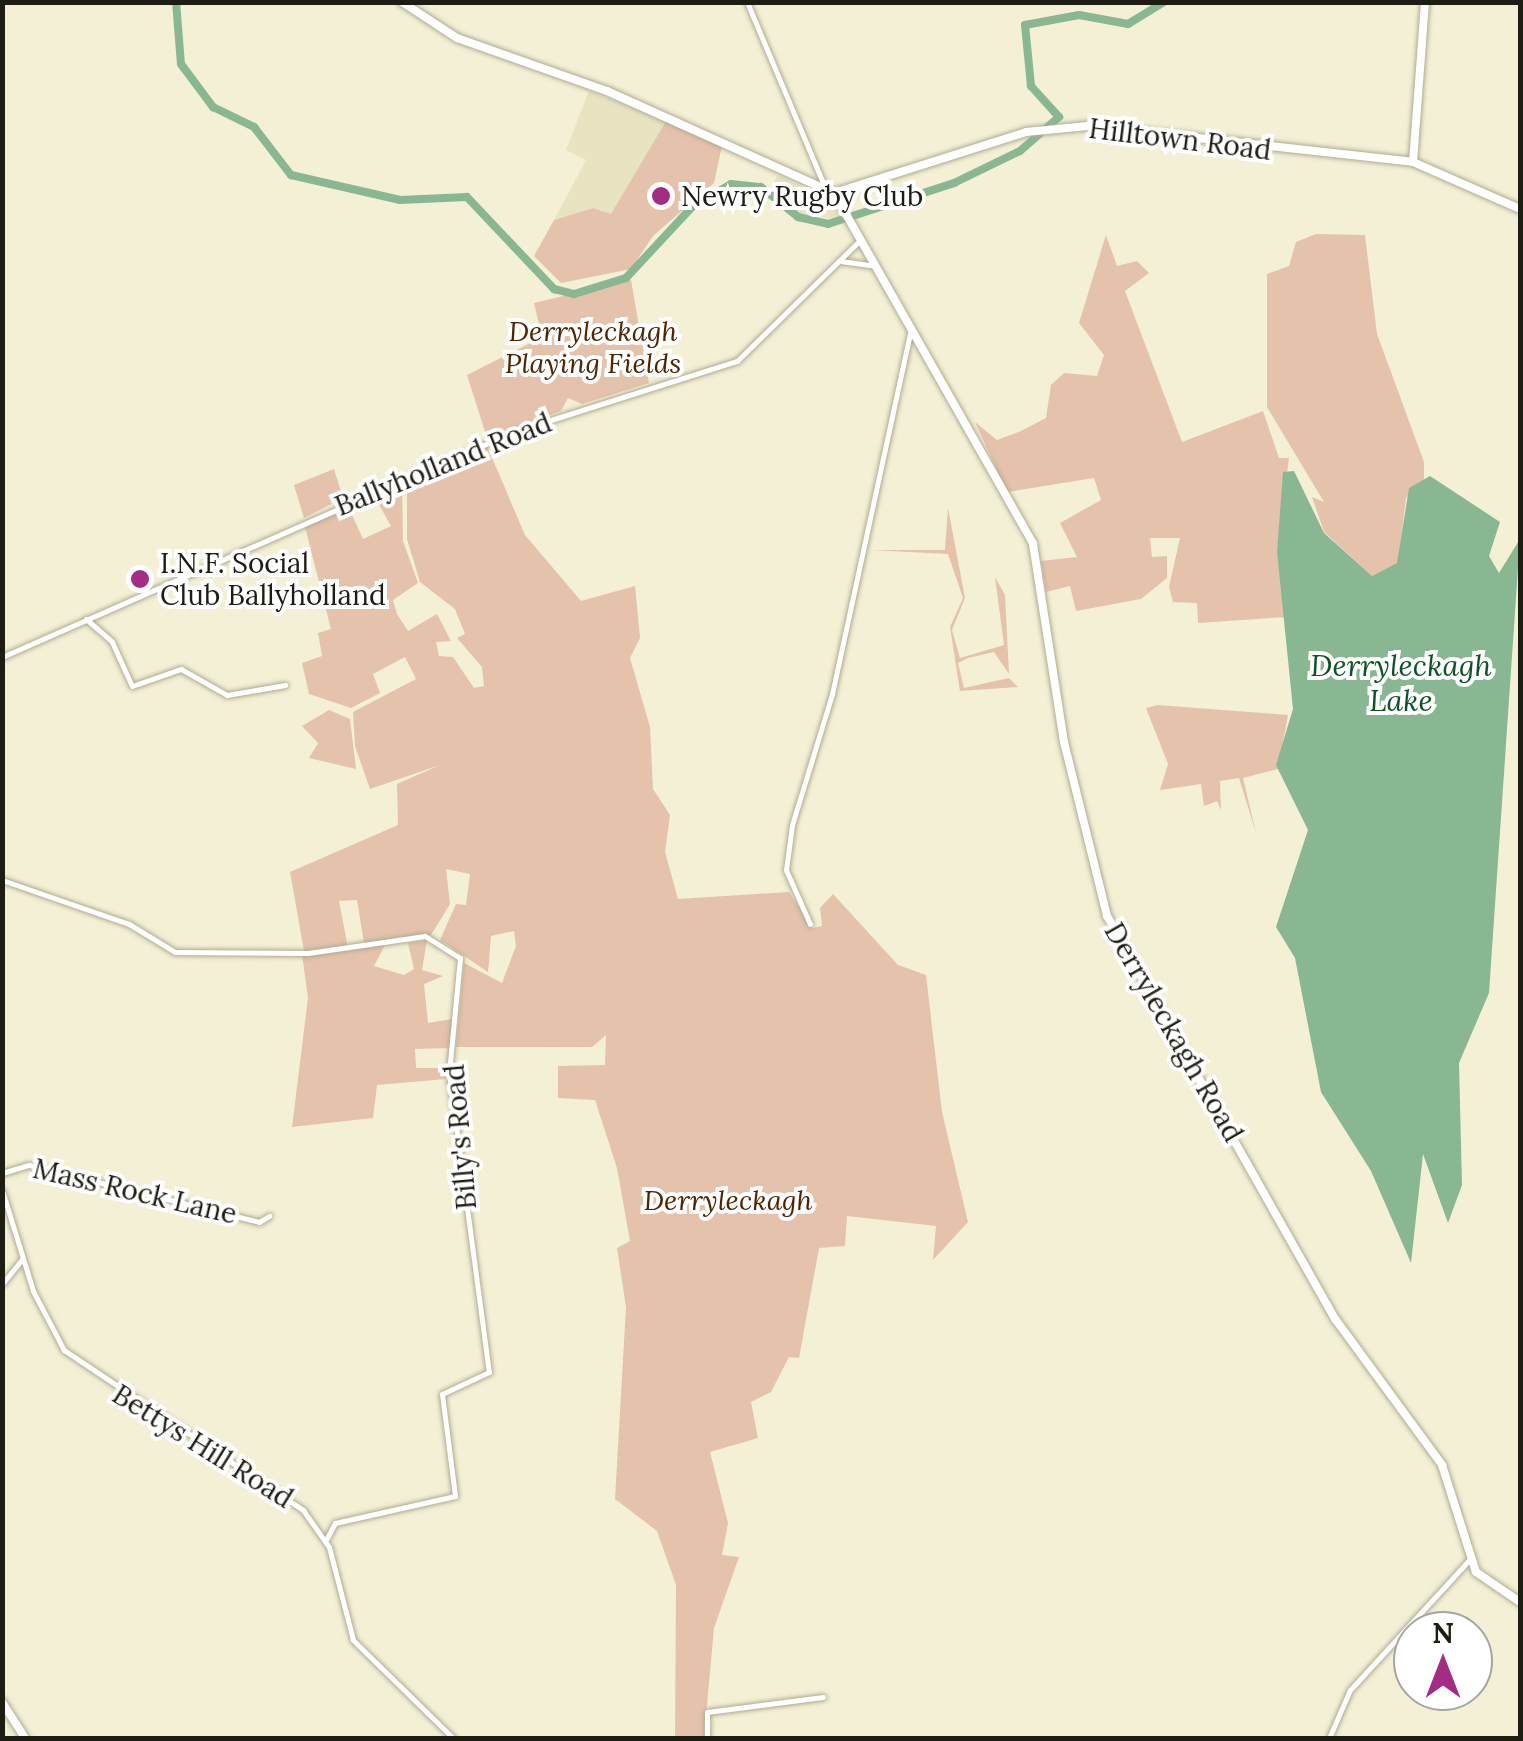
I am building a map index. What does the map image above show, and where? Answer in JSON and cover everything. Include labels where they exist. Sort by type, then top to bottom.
[{"type":"street","points":[[402,2],[457,38],[607,91],[829,192]]},
{"type":"street","points":[[747,2],[829,192]]},
{"type":"street","points":[[1413,162],[1425,2]]},
{"type":"street","name":"Hilltown Road","points":[[829,192],[1046,130],[1113,128],[1413,162],[1520,209]]},
{"type":"street","name":"Derryleckagh Road","points":[[829,192],[845,225],[912,325],[1033,544],[1064,742],[1107,916],[1336,1320],[1442,1465],[1471,1559],[1485,1582],[1520,1602]]},
{"type":"street","name":"Ballyholland Road","points":[[2,656],[514,432],[737,361],[857,243]]},
{"type":"street","points":[[841,262],[871,264]]},
{"type":"street","points":[[810,924],[786,870],[792,825],[832,694],[912,325]]},
{"type":"street","points":[[86,619],[112,642],[132,686],[180,669],[227,695],[285,684]]},
{"type":"street","name":"Billy's Road","points":[[2,880],[129,924],[175,952],[308,952],[424,936],[460,958],[449,1073],[489,1372],[442,1394],[455,1496],[335,1523],[326,1540]]},
{"type":"street","name":"Mass Rock Lane","points":[[2,1174],[30,1164],[260,1222],[268,1216]]},
{"type":"street","name":"Bettys Hill Road","points":[[2,1190],[22,1259],[50,1329],[79,1366],[298,1506],[326,1540],[353,1640],[453,1738]]},
{"type":"street","points":[[2,1284],[22,1259]]},
{"type":"street","points":[[1328,1738],[1350,1690],[1471,1559]]},
{"type":"street","points":[[707,1738],[706,1712],[823,1697]]},
{"type":"street","points":[[2,1702],[25,1738]]},
{"type":"shaded area","points":[[589,91],[666,121],[611,214],[593,208],[554,220],[586,160],[566,150]]},
{"type":"shaded area","points":[[778,175],[832,202],[841,220],[798,213],[770,188]]},
{"type":"green space","name":"Newry Rugby Club","points":[[666,121],[722,146],[714,183],[653,236],[631,269],[561,283],[534,256],[554,220],[593,208],[611,214]]},
{"type":"green space","points":[[1316,234],[1365,235],[1377,334],[1424,462],[1424,480],[1406,498],[1398,563],[1372,576],[1324,532],[1312,497],[1324,502],[1267,407],[1267,274],[1289,266],[1296,242]]},
{"type":"green space","points":[[1106,235],[1117,266],[1137,261],[1149,273],[1125,291],[1182,442],[1263,411],[1279,458],[1289,458],[1277,552],[1286,617],[1198,623],[1197,603],[1173,602],[1169,587],[1180,538],[1150,538],[1152,557],[1167,556],[1167,578],[1141,599],[1076,611],[1070,586],[1046,592],[1041,561],[1077,557],[1060,523],[1101,500],[1094,478],[1007,492],[975,422],[997,440],[1021,431],[1046,418],[1051,385],[1064,373],[1097,376],[1104,355],[1079,323]]},
{"type":"green space","name":"Derryleckagh Playing Fields","points":[[631,280],[649,383],[582,404],[568,398],[561,411],[487,438],[467,375],[542,337],[534,303]]},
{"type":"green space","name":"Derryleckagh","points":[[487,446],[525,535],[581,601],[635,586],[640,638],[630,658],[650,727],[653,789],[670,815],[665,852],[678,899],[789,892],[813,928],[822,926],[820,908],[833,894],[898,965],[926,975],[942,1112],[968,1222],[933,1260],[936,1226],[847,1216],[845,1246],[819,1248],[799,1358],[789,1357],[771,1392],[751,1402],[758,1438],[710,1452],[728,1523],[722,1555],[739,1557],[714,1628],[704,1738],[675,1738],[676,1585],[657,1531],[615,1499],[626,1307],[617,1248],[630,1241],[617,1168],[595,1100],[558,1098],[558,1066],[605,1065],[606,1035],[592,1047],[456,1047],[464,963],[502,983],[516,946],[514,931],[491,936],[488,972],[440,940],[456,904],[466,905],[470,874],[446,869],[450,904],[431,935],[364,943],[357,900],[339,901],[348,948],[304,951],[290,872],[398,825],[397,784],[440,765],[370,789],[355,746],[353,712],[416,679],[405,657],[373,674],[380,693],[351,708],[309,694],[302,663],[322,656],[318,633],[331,629],[304,523],[347,504],[363,539],[391,526],[373,494],[402,481],[403,541],[418,583],[393,600],[397,614],[408,631],[437,614],[451,641],[436,642],[439,656],[453,657],[474,688],[484,686],[482,667],[457,638],[465,634],[455,609],[420,582],[407,539],[407,478]]},
{"type":"green space","points":[[334,469],[343,498],[304,518],[294,485]]},
{"type":"green space","points":[[948,508],[965,598],[952,630],[960,658],[1004,645],[995,577],[1005,595],[1009,674],[994,652],[968,658],[958,663],[964,688],[1009,678],[1018,687],[960,691],[950,627],[963,598],[948,554],[870,550],[945,550]]},
{"type":"green space","points":[[1158,705],[1288,715],[1278,769],[1243,778],[1256,833],[1239,778],[1220,781],[1221,810],[1217,801],[1204,806],[1201,784],[1160,790],[1168,764],[1146,708]]},
{"type":"green space","points":[[329,710],[350,719],[356,769],[309,758],[318,743],[302,726]]},
{"type":"green space","points":[[427,940],[422,970],[443,976],[424,984],[428,1023],[452,1019],[450,1048],[415,1049],[416,1068],[447,1068],[446,1079],[377,1085],[373,1118],[292,1127],[308,998],[302,954],[385,945],[374,966],[404,975],[414,969],[408,943]]},
{"type":"water","name":"Derryleckagh Lake","points":[[1294,471],[1324,533],[1372,576],[1397,563],[1409,488],[1430,476],[1500,522],[1489,556],[1499,573],[1520,539],[1489,993],[1459,1063],[1462,1185],[1448,1223],[1423,1154],[1411,1263],[1371,1171],[1321,1092],[1295,958],[1276,927],[1308,830],[1276,765],[1293,709],[1277,552],[1283,472]]},
{"type":"waterway","points":[[176,2],[181,64],[213,107],[254,127],[291,175],[400,200],[467,197],[554,289],[574,294],[626,278],[692,207],[731,184],[761,187],[798,217],[828,224],[954,183],[1020,151],[1059,117],[1031,86],[1025,25],[1079,15],[1128,24],[1164,2]]},
{"type":"place","name":"Newry Rugby Club","points":[[661,196]]},
{"type":"place","name":"I.N.F. Social Club Ballyholland","points":[[140,579]]}]
